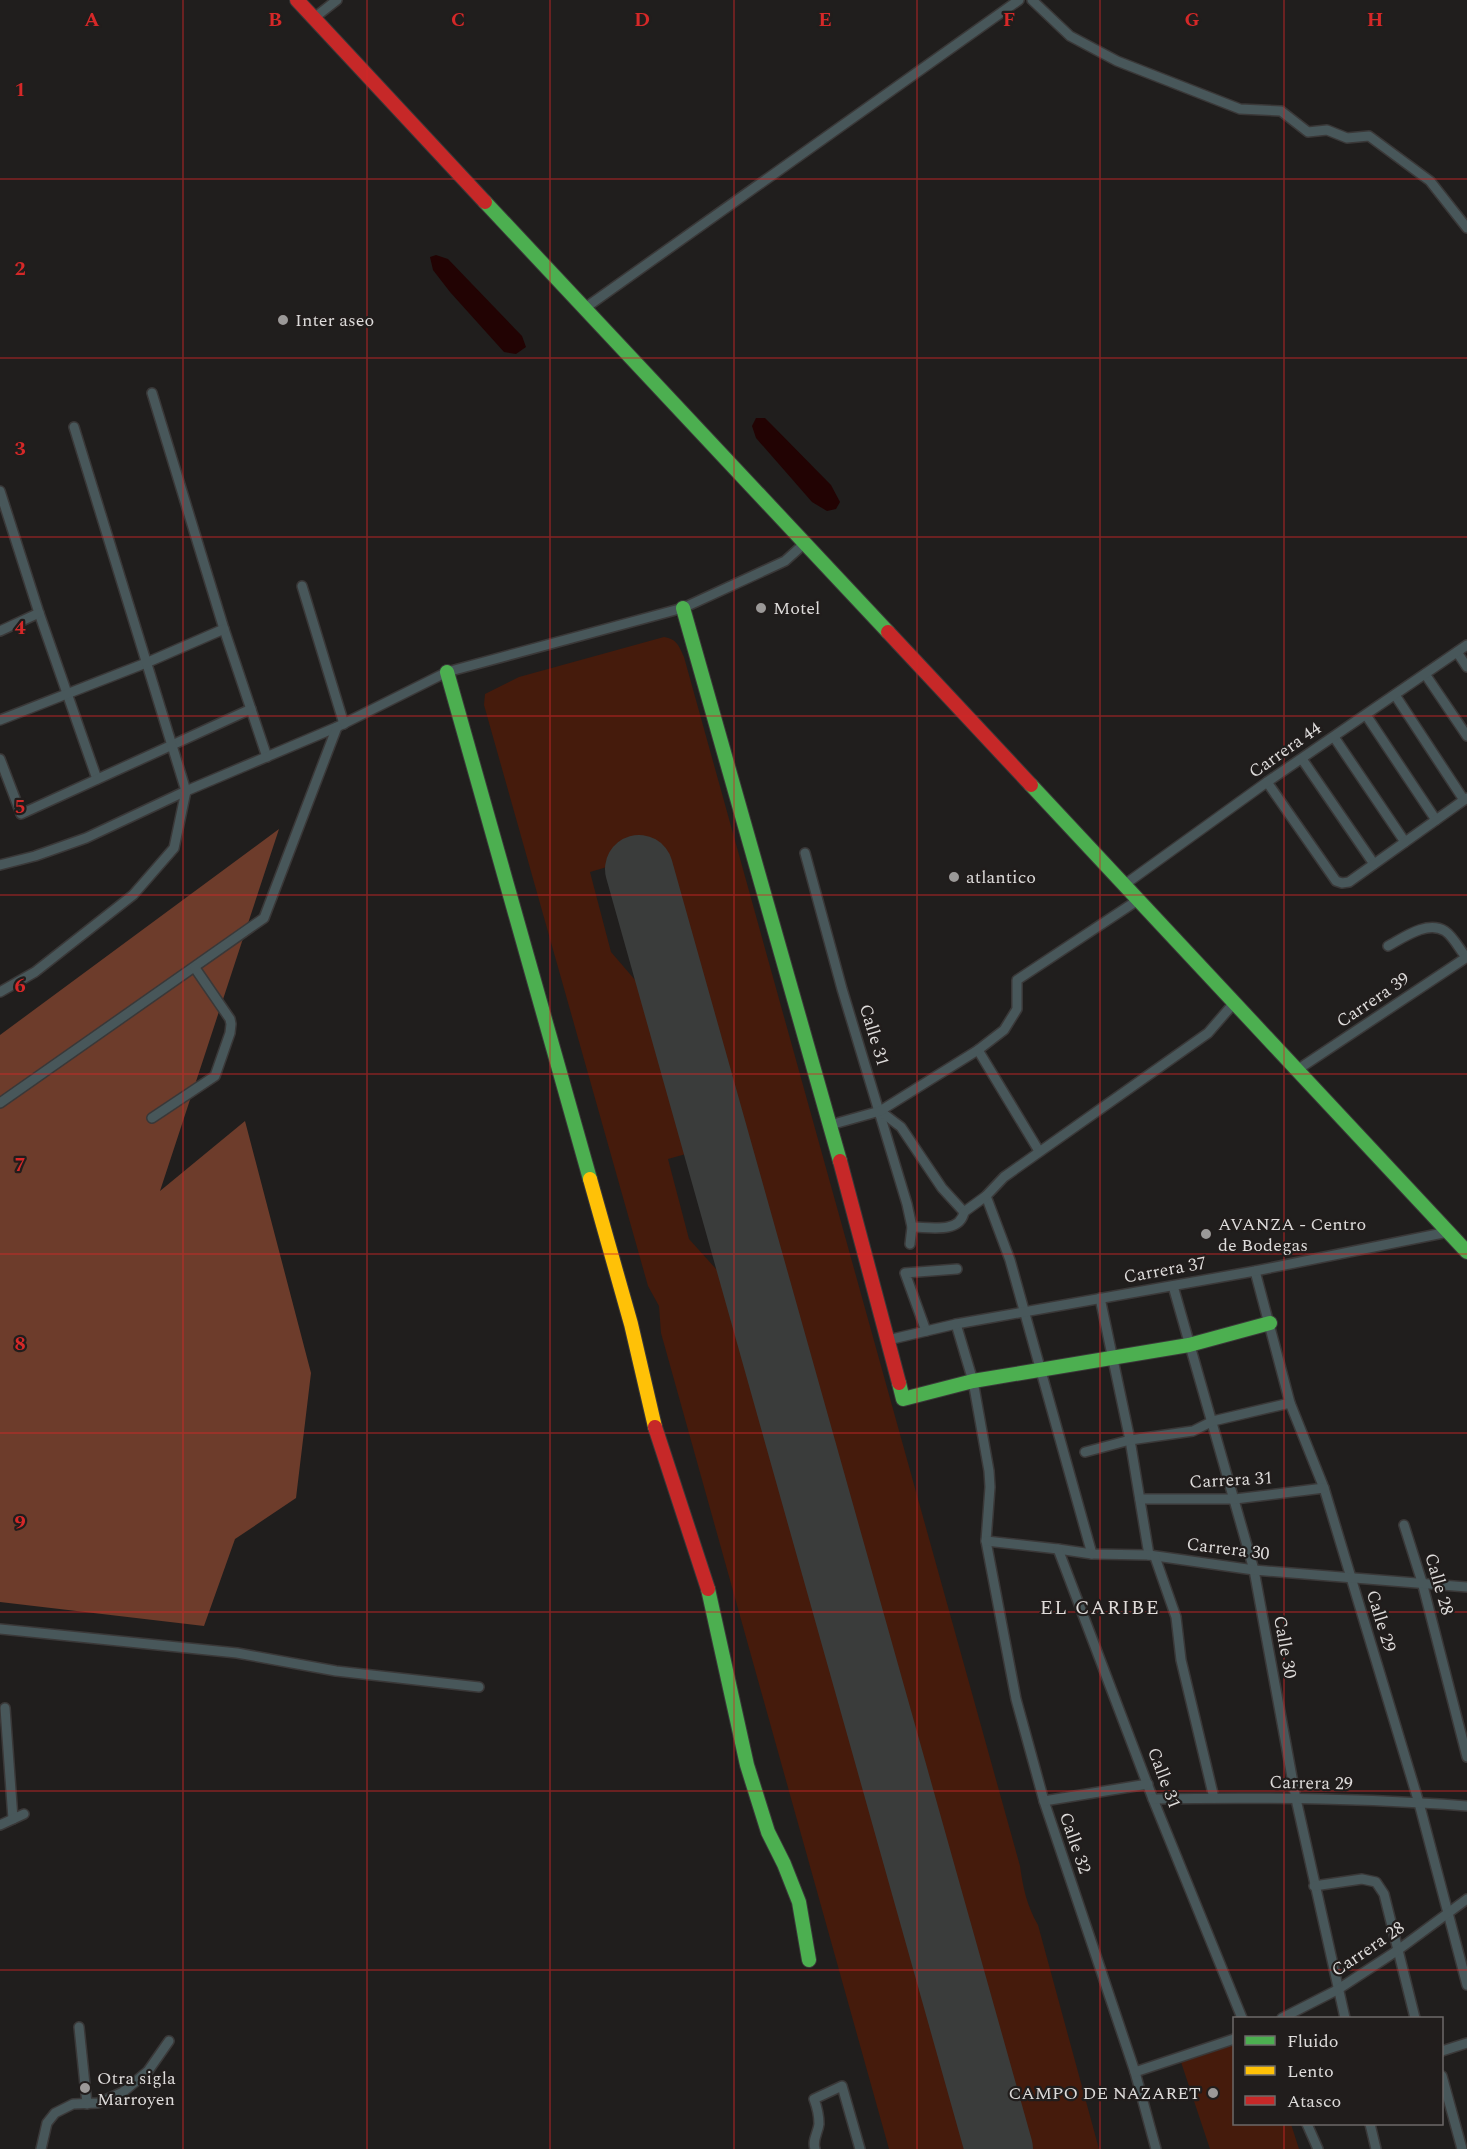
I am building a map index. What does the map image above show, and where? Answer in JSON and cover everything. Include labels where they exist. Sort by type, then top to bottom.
[{"type":"main road","points":[[297,0],[1467,1252]]},
{"type":"main road","points":[[683,609],[830,1125],[903,1399],[973,1381],[1189,1345],[1270,1323]]},
{"type":"main road","points":[[447,672],[631,1324],[655,1426],[705,1574],[747,1765],[768,1832],[799,1902],[809,1960]]},
{"type":"street","points":[[314,18],[337,0]]},
{"type":"street","points":[[585,308],[1019,0]]},
{"type":"street","points":[[1032,0],[1070,36],[1117,61],[1240,109],[1281,111],[1308,132],[1327,130],[1347,138],[1369,136],[1430,181],[1467,228]]},
{"type":"street","points":[[152,393],[224,629],[267,757]]},
{"type":"street","points":[[0,992],[35,972],[133,895],[174,848],[186,791],[74,427]]},
{"type":"street","points":[[0,491],[39,613],[97,779]]},
{"type":"street","points":[[0,865],[35,856],[86,838],[186,791],[340,726],[447,672],[683,609],[785,561],[805,543]]},
{"type":"street","points":[[0,1103],[264,918],[340,726],[302,586]]},
{"type":"street","points":[[0,631],[39,613]]},
{"type":"street","points":[[0,720],[68,695],[224,629]]},
{"type":"street","name":"Carrera 44","points":[[1124,885],[1267,782],[1467,645]]},
{"type":"street","points":[[1457,652],[1467,666]]},
{"type":"street","points":[[1425,674],[1467,736]]},
{"type":"street","points":[[1267,782],[1336,881],[1349,882],[1466,799],[1395,695]]},
{"type":"street","points":[[0,759],[21,814],[251,709]]},
{"type":"street","points":[[1366,715],[1436,820]]},
{"type":"street","points":[[1334,737],[1405,842]]},
{"type":"street","points":[[1302,759],[1374,864]]},
{"type":"street","name":"Calle 31","points":[[805,853],[842,989],[907,1204],[912,1227],[910,1244]]},
{"type":"street","points":[[830,1125],[879,1111],[978,1050],[1004,1030],[1017,1009],[1017,980],[1138,900]]},
{"type":"street","points":[[1388,946],[1412,933],[1431,927],[1446,931],[1467,957]]},
{"type":"street","name":"Carrera 39","points":[[1297,1070],[1467,957]]},
{"type":"street","points":[[152,1118],[215,1076],[230,1033],[230,1019],[195,968]]},
{"type":"street","points":[[912,1227],[948,1227],[958,1224],[963,1219],[964,1212],[986,1196],[1004,1177],[1208,1033],[1234,1003]]},
{"type":"street","points":[[978,1050],[1039,1151]]},
{"type":"street","points":[[879,1111],[901,1127],[942,1188],[964,1212]]},
{"type":"street","points":[[986,1196],[1010,1260],[1092,1554]]},
{"type":"street","name":"Carrera 37","points":[[888,1340],[956,1324],[1255,1271],[1448,1232]]},
{"type":"street","points":[[926,1331],[905,1273],[957,1269]]},
{"type":"street","name":"Calle 29","points":[[1255,1271],[1290,1403],[1324,1488],[1419,1803],[1467,1985]]},
{"type":"street","name":"Calle 30","points":[[1173,1286],[1254,1570],[1296,1799],[1344,2017]]},
{"type":"street","points":[[1100,1298],[1152,1556],[1176,1617],[1181,1660],[1214,1798]]},
{"type":"street","name":"Calle 32","points":[[956,1324],[973,1381],[989,1471],[986,1541],[1016,1699],[1044,1801],[1135,2072],[1156,2149]]},
{"type":"street","points":[[1085,1452],[1130,1440],[1193,1431],[1213,1421],[1290,1403]]},
{"type":"street","name":"Carrera 31","points":[[1140,1499],[1235,1499],[1324,1488]]},
{"type":"street","name":"Calle 28","points":[[1404,1525],[1422,1582],[1467,1757]]},
{"type":"street","name":"Carrera 30","points":[[986,1541],[1092,1554],[1152,1556],[1254,1570],[1467,1587]]},
{"type":"street","name":"Calle 31","points":[[1058,1549],[1153,1799],[1241,2017]]},
{"type":"street","points":[[0,1629],[237,1653],[336,1671],[478,1687]]},
{"type":"street","points":[[5,1708],[13,1819]]},
{"type":"street","points":[[1044,1801],[1148,1784]]},
{"type":"street","name":"Carrera 29","points":[[1153,1799],[1296,1799],[1467,1806]]},
{"type":"street","points":[[0,1825],[24,1814]]},
{"type":"street","points":[[1314,1886],[1362,1879],[1376,1882],[1384,1894],[1415,2017]]},
{"type":"street","name":"Carrera 28","points":[[1286,2017],[1337,1990],[1398,1950],[1467,1899]]},
{"type":"street","points":[[78,2027],[87,2104]]},
{"type":"street","points":[[1135,2072],[1233,2039]]},
{"type":"street","points":[[41,2149],[47,2123],[55,2113],[73,2104],[98,2103],[123,2092],[148,2072],[169,2041]]},
{"type":"street","points":[[1443,2051],[1467,2043]]},
{"type":"street","points":[[1443,2080],[1462,2149]]},
{"type":"street","points":[[815,2149],[813,2144],[819,2127],[818,2111],[814,2099],[842,2086],[860,2149]]},
{"type":"street","points":[[1307,2125],[1318,2149]]},
{"type":"street","points":[[1370,2125],[1376,2149]]},
{"type":"shaded area","points":[[436,255],[448,259],[522,336],[526,347],[516,354],[504,352],[433,270],[430,257]]},
{"type":"shaded area","points":[[756,418],[765,418],[831,485],[840,502],[836,509],[827,511],[812,502],[756,438],[752,426]]},
{"type":"shaded area","points":[[664,637],[675,641],[684,657],[1020,1866],[1026,1897],[1038,1925],[1099,2149],[1023,2149],[658,852],[590,872],[611,952],[654,1002],[693,1152],[668,1159],[689,1239],[735,1290],[977,2149],[889,2149],[661,1333],[659,1306],[648,1286],[484,705],[485,694],[519,677]]},
{"type":"shaded area","points":[[279,829],[160,1191],[245,1121],[311,1373],[296,1498],[235,1539],[204,1626],[0,1602],[0,1035]]},
{"type":"shaded area","name":"CAMPO DE NAZARET","points":[[1233,2042],[1233,2125],[1291,2125],[1299,2149],[1210,2149],[1181,2062]]},
{"type":"runway","points":[[639,869],[999,2149]]},
{"type":"traffic: fast","points":[[485,202],[888,632]]},
{"type":"traffic: fast","points":[[683,608],[840,1161]]},
{"type":"traffic: fast","points":[[447,672],[590,1179]]},
{"type":"traffic: fast","points":[[1031,785],[1467,1252]]},
{"type":"traffic: fast","points":[[899,1383],[903,1399],[973,1381],[1189,1345],[1270,1323]]},
{"type":"traffic: fast","points":[[708,1589],[747,1765],[768,1832],[799,1902],[809,1960]]},
{"type":"traffic: slow","points":[[590,1179],[631,1324],[655,1427]]},
{"type":"traffic: jam","points":[[297,0],[485,202]]},
{"type":"traffic: jam","points":[[888,632],[1031,785]]},
{"type":"traffic: jam","points":[[840,1161],[899,1383]]},
{"type":"traffic: jam","points":[[655,1427],[708,1589]]},
{"type":"place","name":"Inter aseo","points":[[283,320]]},
{"type":"place","name":"Motel","points":[[761,608]]},
{"type":"place","name":"atlantico","points":[[954,877]]},
{"type":"place","name":"AVANZA - Centro de Bodegas","points":[[1206,1234]]},
{"type":"place","name":"Otra sigla Marroyen","points":[[85,2088]]},
{"type":"place","name":"CAMPO DE NAZARET","points":[[1213,2093]]},
{"type":"district","name":"EL CARIBE","points":[[1100,1608]]}]
